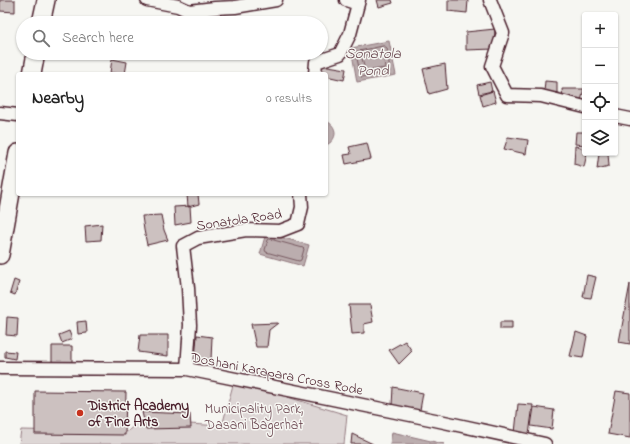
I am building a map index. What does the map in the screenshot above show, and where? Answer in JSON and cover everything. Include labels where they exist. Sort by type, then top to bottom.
[{"type":"highway","points":[[43,16],[46,0]]},
{"type":"highway","points":[[32,72],[35,60]]},
{"type":"highway","points":[[0,255],[16,164]]},
{"type":"street","points":[[147,0],[178,6],[189,11],[215,8],[235,8],[276,0]]},
{"type":"street","points":[[328,58],[340,54],[350,34],[358,2],[346,0]]},
{"type":"street","points":[[490,0],[503,33],[492,66],[508,95],[541,96],[582,106]]},
{"type":"street","points":[[315,72],[316,62],[322,60]]},
{"type":"street","points":[[0,113],[16,115]]},
{"type":"street","points":[[618,117],[630,119]]},
{"type":"street","name":"Sonatola Road","points":[[186,370],[190,325],[188,288],[183,246],[198,238],[246,230],[280,231],[298,224],[302,207],[301,196]]},
{"type":"street","name":"Doshani Karapara Cross Rode","points":[[0,368],[186,370],[545,444]]},
{"type":"green space","name":"Municipality Park, Dasani Bagerhat","points":[[234,381],[347,415],[344,444],[19,444],[21,430],[127,432],[139,421],[222,426]]},
{"type":"water","name":"Sonatola Pond","points":[[389,41],[396,75],[357,82],[351,48]]},
{"type":"water","points":[[328,122],[333,126],[335,133],[333,140],[328,144]]},
{"type":"water","points":[[266,233],[309,245],[303,266],[260,254]]},
{"type":"water","points":[[392,432],[444,444],[390,444]]},
{"type":"building","points":[[0,0],[15,0],[15,12],[0,11]]},
{"type":"building","points":[[377,0],[392,0],[393,3],[379,7]]},
{"type":"building","points":[[448,0],[468,0],[467,13],[448,11]]},
{"type":"building","points":[[495,29],[494,49],[466,50],[466,32]]},
{"type":"building","points":[[112,60],[127,62],[125,72],[110,72]]},
{"type":"building","points":[[445,64],[447,89],[429,94],[423,69]]},
{"type":"building","points":[[322,65],[346,69],[344,80],[328,76],[328,72],[322,72]]},
{"type":"building","points":[[545,81],[557,82],[557,93],[544,92]]},
{"type":"building","points":[[490,82],[492,91],[479,94],[477,85]]},
{"type":"building","points":[[562,89],[582,89],[581,101],[563,99]]},
{"type":"building","points":[[493,91],[496,102],[483,106],[480,95]]},
{"type":"building","points":[[576,132],[582,132],[582,145],[575,144]]},
{"type":"building","points":[[508,137],[528,140],[526,154],[504,149]]},
{"type":"building","points":[[367,143],[371,159],[346,164],[344,155],[351,154],[349,147]]},
{"type":"building","points":[[575,146],[582,147],[582,156],[586,156],[584,167],[574,164]]},
{"type":"building","points":[[599,156],[608,156],[609,166],[597,169]]},
{"type":"building","points":[[187,196],[198,196],[199,204],[188,207]]},
{"type":"building","points":[[190,206],[191,222],[175,225],[174,207]]},
{"type":"building","points":[[161,215],[168,240],[147,245],[142,216]]},
{"type":"building","points":[[102,224],[101,240],[86,241],[85,226]]},
{"type":"building","points":[[587,275],[596,277],[591,298],[583,297]]},
{"type":"building","points":[[14,280],[19,282],[15,295],[10,293]]},
{"type":"building","points":[[630,284],[630,344],[619,342]]},
{"type":"building","points":[[349,305],[370,305],[373,322],[364,324],[364,333],[352,334]]},
{"type":"building","points":[[7,317],[18,318],[17,336],[6,335]]},
{"type":"building","points":[[86,321],[87,333],[78,334],[77,322]]},
{"type":"building","points":[[500,322],[512,322],[512,329],[500,329]]},
{"type":"building","points":[[278,323],[269,330],[267,347],[256,347],[251,324]]},
{"type":"building","points":[[69,331],[72,339],[62,343],[59,335]]},
{"type":"building","points":[[576,332],[587,336],[583,358],[570,356]]},
{"type":"building","points":[[140,335],[168,335],[168,356],[138,352]]},
{"type":"building","points":[[197,335],[212,337],[211,360],[195,359]]},
{"type":"building","points":[[405,341],[412,351],[399,364],[389,350]]},
{"type":"building","points":[[52,346],[72,346],[72,362],[52,362]]},
{"type":"building","points":[[5,351],[16,352],[15,359],[5,357]]},
{"type":"building","points":[[393,387],[423,393],[420,410],[392,406]]},
{"type":"building","name":"District Academy of Fine Arts","points":[[35,391],[126,392],[125,435],[35,434]]},
{"type":"building","points":[[616,391],[630,393],[630,438],[608,434]]},
{"type":"building","points":[[518,404],[533,405],[529,435],[515,433]]},
{"type":"building","points":[[534,407],[554,410],[552,429],[531,426]]},
{"type":"building","points":[[142,412],[190,414],[191,428],[146,429]]},
{"type":"building","points":[[352,434],[373,444],[351,444]]},
{"type":"place","name":"District Academy of Fine Arts","points":[[80,413]]}]
